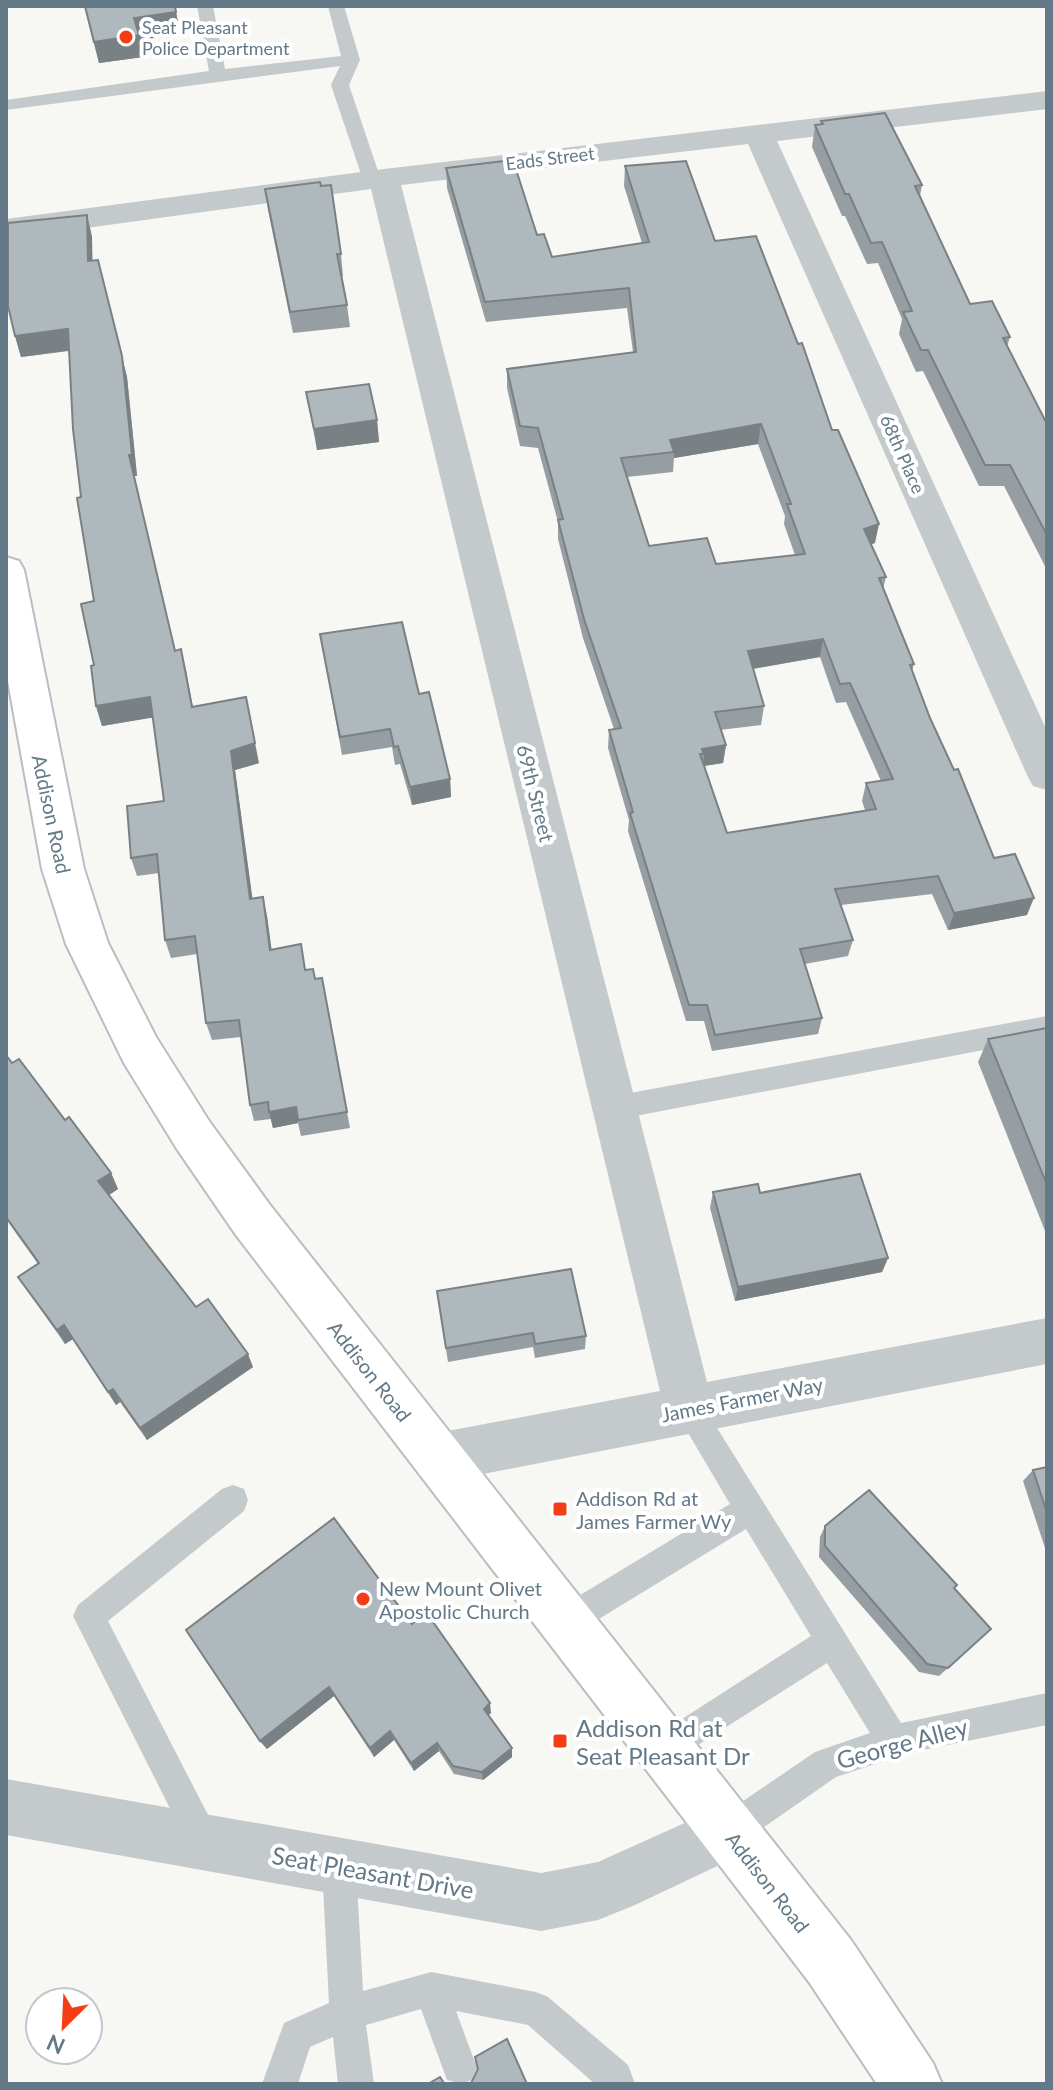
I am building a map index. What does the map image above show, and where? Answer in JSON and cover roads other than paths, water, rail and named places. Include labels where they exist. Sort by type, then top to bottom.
[{"type":"main road","name":"Addison Road","points":[[6,570],[34,732],[63,869],[87,944],[140,1050],[193,1135],[253,1220],[830,1961],[912,2084]]},
{"type":"street","name":"Eads Street","points":[[6,229],[378,179],[1047,100]]},
{"type":"street","name":"68th Place","points":[[758,133],[1047,775]]},
{"type":"street","name":"69th Street","points":[[378,179],[689,1409]]},
{"type":"street","name":"James Farmer Way","points":[[437,1458],[1047,1341]]},
{"type":"street","name":"Seat Pleasant Drive","points":[[6,1807],[541,1902],[598,1891],[635,1877],[729,1831]]},
{"type":"lane","points":[[205,6],[218,75]]},
{"type":"lane","points":[[336,6],[351,60],[340,85],[378,179]]},
{"type":"lane","points":[[6,105],[351,60]]},
{"type":"lane","points":[[614,1108],[1047,1027]]},
{"type":"lane","points":[[689,1409],[893,1741]]},
{"type":"lane","points":[[205,1842],[89,1616],[233,1500]]},
{"type":"lane","points":[[565,1622],[750,1509]]},
{"type":"lane","points":[[665,1748],[832,1641]]},
{"type":"lane","name":"George Alley","points":[[729,1831],[827,1764],[893,1741],[1047,1709]]},
{"type":"lane","points":[[339,1866],[347,2013],[356,2084]]},
{"type":"lane","points":[[431,1989],[459,2068]]},
{"type":"lane","points":[[280,2084],[296,2035],[347,2013],[431,1989],[536,2009],[615,2078],[617,2084]]},
{"type":"place","name":"Seat Pleasant Police Department","points":[[126,37]]},
{"type":"place","name":"Addison Rd at James Farmer Wy","points":[[560,1509]]},
{"type":"place","name":"New Mount Olivet Apostolic Church","points":[[363,1599]]},
{"type":"place","name":"Addison Rd at Seat Pleasant Dr","points":[[560,1741]]}]
